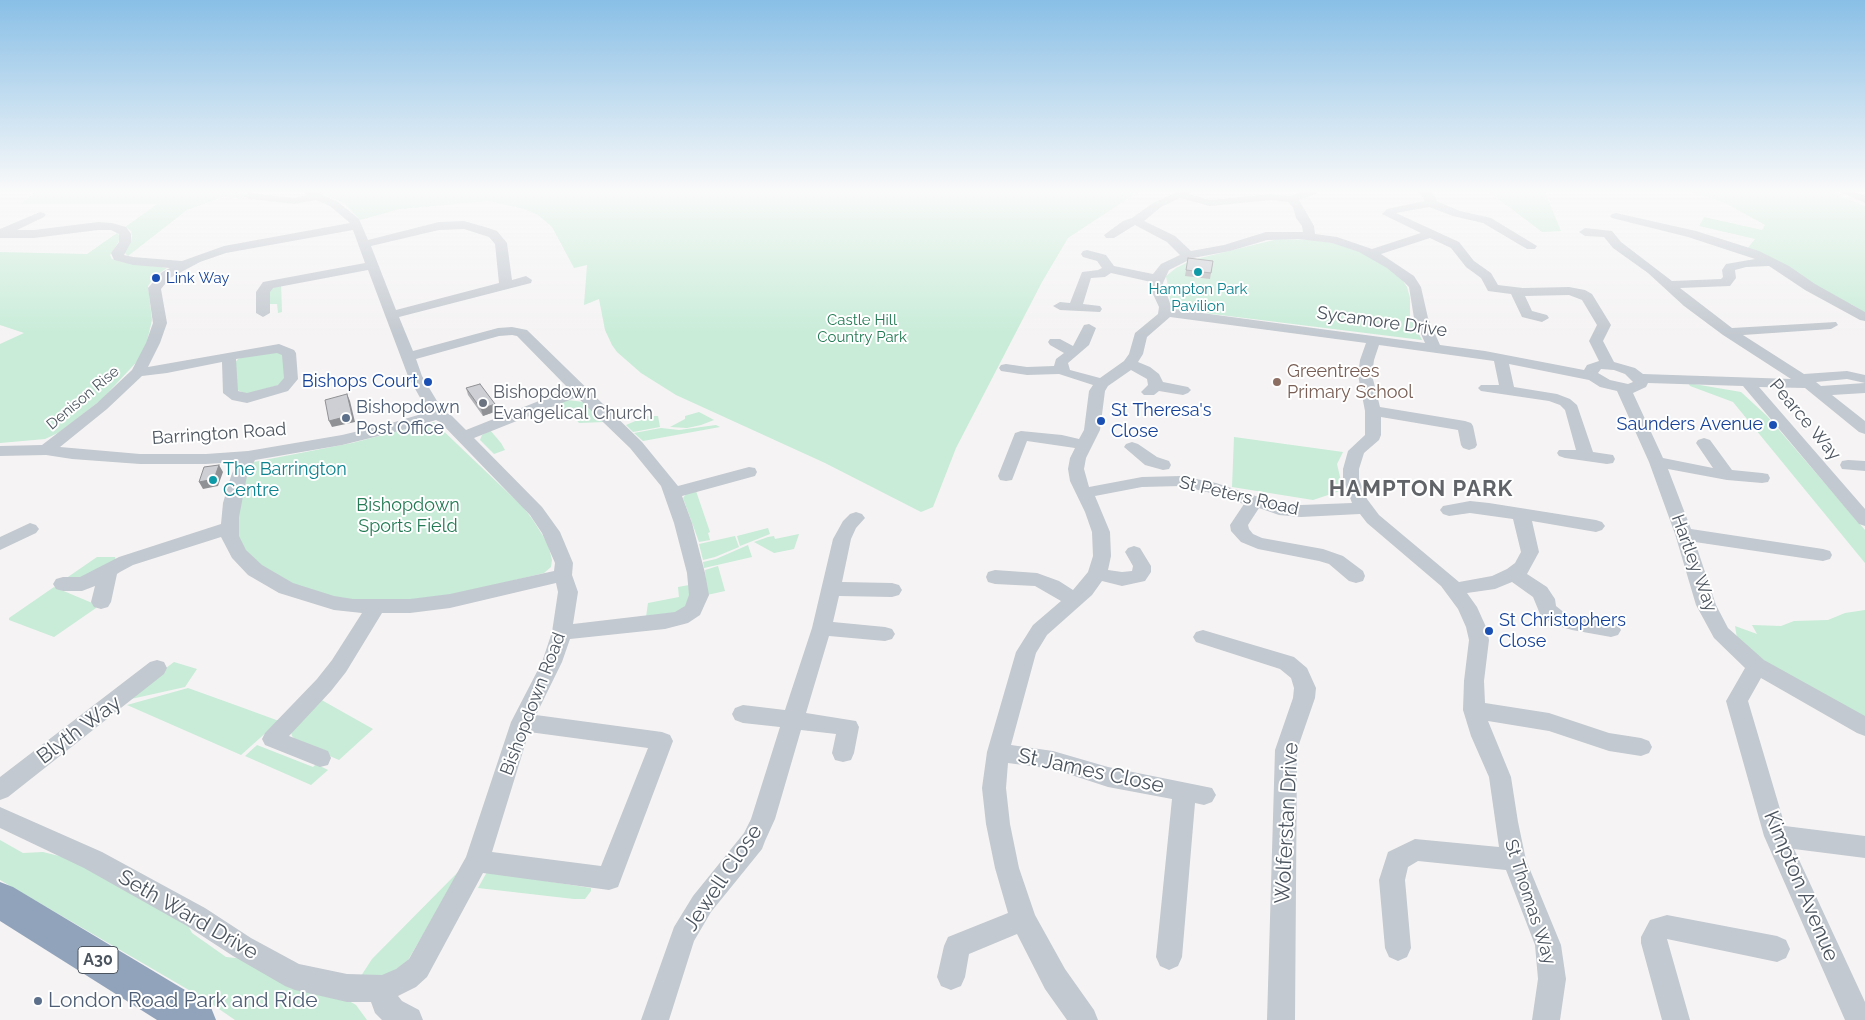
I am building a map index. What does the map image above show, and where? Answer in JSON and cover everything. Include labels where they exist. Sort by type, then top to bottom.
[{"type":"highway","name":"A30","points":[[0,900],[195,1020]]},
{"type":"street","points":[[125,240],[117,253],[118,257],[133,261],[183,265]]},
{"type":"street","name":"Denison Rise","points":[[46,450],[102,406],[138,372],[153,343],[160,323],[154,296],[155,286],[166,275],[203,256],[232,248],[279,240]]},
{"type":"street","name":"Bishopdown Road","points":[[363,240],[415,376],[437,414],[446,419],[506,479],[543,521],[562,554],[564,563],[563,575],[568,592],[562,632],[548,669],[522,722],[477,861],[418,968],[406,978],[383,989]]},
{"type":"street","points":[[365,244],[383,240]]},
{"type":"street","points":[[498,240],[501,243],[506,284]]},
{"type":"street","points":[[1172,240],[1181,250],[1189,255]]},
{"type":"street","points":[[1084,1020],[1055,979],[1023,919],[1009,876],[998,824],[994,788],[998,752],[1026,652],[1040,630],[1085,590],[1097,574],[1102,556],[1102,538],[1097,519],[1078,481],[1076,469],[1092,430],[1097,391],[1102,383],[1130,364],[1136,354],[1140,336],[1158,321],[1164,312],[1166,306],[1159,292],[1158,279],[1162,270],[1189,255],[1226,248],[1253,240]]},
{"type":"street","points":[[1328,240],[1372,253],[1398,270],[1415,287],[1421,318],[1434,348]]},
{"type":"street","points":[[1372,253],[1414,240]]},
{"type":"street","points":[[1443,240],[1457,246],[1470,264],[1486,276],[1493,288],[1516,292],[1569,291],[1587,297],[1604,326],[1596,341],[1609,365]]},
{"type":"street","points":[[1522,240],[1531,246]]},
{"type":"street","points":[[1613,240],[1617,245],[1646,265],[1683,299],[1728,332],[1809,385],[1865,429]]},
{"type":"street","points":[[1713,240],[1773,262],[1810,287],[1865,317]]},
{"type":"street","points":[[1087,254],[1105,259],[1109,269]]},
{"type":"street","points":[[1669,286],[1725,283],[1729,280],[1728,270],[1733,266],[1773,262]]},
{"type":"street","points":[[263,313],[263,292],[268,285],[373,264]]},
{"type":"street","points":[[1075,307],[1081,274],[1101,274],[1109,269],[1134,276],[1158,279]]},
{"type":"street","points":[[392,315],[526,280]]},
{"type":"street","points":[[1516,292],[1521,314],[1542,318]]},
{"type":"street","points":[[1060,306],[1095,310]]},
{"type":"street","name":"Sycamore Drive","points":[[1164,312],[1501,358],[1593,376],[1606,384],[1631,383]]},
{"type":"street","points":[[1786,317],[1801,327]]},
{"type":"street","points":[[1728,332],[1831,325]]},
{"type":"street","points":[[1062,370],[1062,362],[1082,345],[1089,328]]},
{"type":"street","points":[[408,357],[498,332],[516,331],[524,335],[578,391],[654,464],[672,493],[691,548],[696,573],[699,596],[693,610],[682,618],[664,622],[562,632]]},
{"type":"street","name":"St Thomas Way","points":[[1374,340],[1365,371],[1373,411],[1373,438],[1356,451],[1351,469],[1352,485],[1365,508],[1386,530],[1436,571],[1454,589],[1473,618],[1479,640],[1474,681],[1474,710],[1482,736],[1500,777],[1506,822],[1514,860],[1550,954],[1552,979],[1546,1020]]},
{"type":"street","points":[[1055,342],[1074,352]]},
{"type":"street","points":[[138,372],[229,357],[269,348],[283,349],[289,353],[291,379],[283,388],[271,392],[247,398],[237,397],[231,393],[229,357]]},
{"type":"street","points":[[1501,358],[1507,390]]},
{"type":"street","points":[[1130,364],[1151,373],[1156,381],[1153,389],[1183,390]]},
{"type":"street","points":[[1593,376],[1592,368],[1599,365],[1609,365],[1630,371],[1631,383]]},
{"type":"street","points":[[1006,368],[1028,371],[1062,370],[1073,376],[1102,383]]},
{"type":"street","points":[[1809,385],[1847,375],[1865,378]]},
{"type":"street","points":[[1747,382],[1865,388]]},
{"type":"street","name":"Pearce Way","points":[[1631,383],[1747,382],[1865,520]]},
{"type":"street","name":"Hartley Way","points":[[1631,383],[1657,462],[1684,534],[1706,605],[1721,632],[1757,666],[1865,727]]},
{"type":"street","points":[[1486,388],[1552,397],[1569,405],[1586,456]]},
{"type":"street","points":[[462,436],[578,391]]},
{"type":"street","points":[[1373,411],[1465,426],[1469,444]]},
{"type":"street","name":"Barrington Road","points":[[0,451],[46,450],[64,454],[140,459],[206,459],[248,456],[342,440],[393,428],[437,414]]},
{"type":"street","points":[[1006,476],[1015,435],[1062,440],[1085,445]]},
{"type":"street","points":[[1704,442],[1727,475]]},
{"type":"street","points":[[1132,447],[1151,461],[1164,467]]},
{"type":"street","points":[[1565,453],[1608,459]]},
{"type":"street","points":[[248,456],[236,488],[229,528],[234,544],[246,562],[261,574],[286,588],[314,599],[376,607],[410,606],[450,602],[563,575]]},
{"type":"street","points":[[1657,462],[1727,475],[1762,478]]},
{"type":"street","points":[[1848,465],[1865,466]]},
{"type":"street","name":"St Peters Road","points":[[1084,493],[1142,482],[1164,467],[1194,483],[1279,509],[1301,511],[1365,508]]},
{"type":"street","points":[[672,493],[749,472]]},
{"type":"street","points":[[1254,502],[1239,525],[1240,531],[1247,538],[1258,543],[1323,555],[1336,560],[1356,576]]},
{"type":"street","points":[[1449,510],[1479,508],[1596,526]]},
{"type":"street","points":[[1454,589],[1495,582],[1514,574],[1523,567],[1530,552],[1521,514]]},
{"type":"street","name":"Jewell Close","points":[[655,1020],[683,936],[702,904],[743,855],[758,830],[822,628],[842,539],[855,517]]},
{"type":"street","points":[[64,584],[82,584],[126,561],[229,528]]},
{"type":"street","points":[[0,544],[30,529]]},
{"type":"street","points":[[1684,534],[1803,552],[1818,562]]},
{"type":"street","points":[[1097,574],[1122,579],[1138,576],[1142,572],[1142,566],[1140,559],[1134,552]]},
{"type":"street","points":[[101,602],[108,572]]},
{"type":"street","points":[[1514,574],[1540,592],[1547,608],[1559,619],[1611,630]]},
{"type":"street","points":[[995,577],[1037,580],[1052,586],[1074,600]]},
{"type":"street","points":[[832,589],[892,590]]},
{"type":"street","points":[[320,758],[273,739],[334,673],[353,646],[376,607]]},
{"type":"street","points":[[822,628],[885,634]]},
{"type":"street","name":"Wolferstan Drive","points":[[1203,637],[1287,663],[1300,674],[1306,688],[1286,750],[1281,1020]]},
{"type":"street","name":"Kimpton Avenue","points":[[1757,666],[1737,701],[1776,836],[1859,1020]]},
{"type":"street","name":"Blyth Way","points":[[0,790],[157,668]]},
{"type":"street","points":[[1474,710],[1549,722],[1609,742],[1641,747]]},
{"type":"street","points":[[743,714],[848,727],[844,753]]},
{"type":"street","points":[[477,861],[609,879],[662,741],[522,722]]},
{"type":"street","name":"St James Close","points":[[998,752],[1065,762],[1108,777],[1194,794],[1169,957]]},
{"type":"street","name":"Seth Ward Drive","points":[[0,817],[93,860],[196,917],[242,947],[295,977],[347,988],[383,989]]},
{"type":"street","points":[[1776,836],[1865,847]]},
{"type":"street","points":[[1398,948],[1392,880],[1397,860],[1414,850],[1514,860]]},
{"type":"street","points":[[951,977],[957,946],[1023,919]]},
{"type":"street","points":[[1676,1020],[1654,943],[1654,937],[1659,929],[1674,927],[1777,949]]},
{"type":"street","points":[[383,989],[385,1003],[392,1011],[409,1020]]},
{"type":"green space","points":[[108,240],[119,240],[110,255],[112,259],[167,268],[155,276],[148,286],[152,320],[144,354],[102,399],[60,432],[45,439],[0,443],[0,344],[24,333],[0,325],[0,252],[87,254]]},
{"type":"green space","points":[[149,240],[128,256],[124,252],[131,241]]},
{"type":"green space","name":"Castle Hill Country Park","points":[[559,240],[1067,240],[1042,282],[956,448],[933,507],[921,512],[825,463],[676,395],[641,373],[617,352],[612,345],[605,330],[599,299],[584,305],[587,265],[574,268]]},
{"type":"green space","points":[[1276,240],[1311,240],[1333,243],[1367,254],[1401,278],[1407,287],[1410,298],[1410,317],[1422,340],[1172,309],[1166,276],[1176,268],[1192,260]]},
{"type":"green space","points":[[1755,240],[1865,240],[1865,315],[1864,312],[1851,304],[1844,303],[1747,249]]},
{"type":"green space","points":[[281,283],[282,312],[278,313],[277,304],[269,304],[268,289]]},
{"type":"green space","points":[[282,352],[288,374],[282,384],[247,394],[237,390],[234,364],[238,359],[245,355]]},
{"type":"green space","points":[[1688,383],[1741,392],[1767,416],[1865,530],[1865,563],[1733,402],[1690,386]]},
{"type":"green space","points":[[567,400],[584,402],[604,422],[579,423],[571,413],[567,414],[556,404]]},
{"type":"green space","points":[[699,412],[714,420],[687,428],[670,427],[685,419],[685,416]]},
{"type":"green space","points":[[647,416],[658,416],[660,427],[633,432],[626,425]]},
{"type":"green space","name":"Bishopdown Sports Field","points":[[434,422],[523,507],[533,520],[548,544],[552,560],[551,567],[544,573],[436,599],[347,601],[306,591],[259,564],[240,544],[235,520],[236,507],[251,464],[254,462],[352,443]]},
{"type":"green space","points":[[716,425],[720,427],[643,441],[634,433],[661,428],[679,430]]},
{"type":"green space","points":[[490,430],[505,450],[494,454],[480,440],[482,435]]},
{"type":"green space","points":[[1234,437],[1343,452],[1337,464],[1343,490],[1313,500],[1232,487]]},
{"type":"green space","points":[[696,491],[710,532],[708,533],[710,540],[699,542],[683,498],[686,494]]},
{"type":"green space","points":[[768,528],[770,534],[740,546],[737,536]]},
{"type":"green space","points":[[799,534],[794,549],[774,553],[754,542],[768,537],[774,536],[775,539]]},
{"type":"green space","points":[[735,536],[739,547],[703,560],[699,544]]},
{"type":"green space","points":[[748,545],[752,557],[704,568],[703,562],[716,559]]},
{"type":"green space","points":[[97,557],[115,557],[116,562],[83,579],[65,579]]},
{"type":"green space","points":[[718,566],[725,591],[707,595],[705,570]]},
{"type":"green space","points":[[689,585],[689,600],[684,608],[675,614],[646,617],[648,603],[679,597],[678,587]]},
{"type":"green space","points":[[54,587],[97,605],[96,608],[54,637],[9,620],[9,618]]},
{"type":"green space","points":[[1865,610],[1865,718],[1788,677],[1752,652],[1737,638],[1735,626],[1757,634],[1752,625],[1781,626],[1794,621],[1828,620],[1845,613]]},
{"type":"green space","points":[[174,662],[197,669],[185,687],[122,701]]},
{"type":"green space","points":[[188,688],[279,721],[241,755],[127,705]]},
{"type":"green space","points":[[318,698],[373,729],[339,760],[297,742],[292,736],[291,732]]},
{"type":"green space","points":[[257,745],[313,767],[316,764],[328,770],[311,785],[245,756]]},
{"type":"green space","points":[[0,840],[23,853],[43,852],[71,859],[184,918],[192,933],[226,957],[245,959],[349,1001],[356,1005],[367,1020],[235,1020],[206,1000],[0,880]]},
{"type":"green space","points":[[462,868],[408,960],[389,975],[361,976],[372,959]]},
{"type":"green space","points":[[487,872],[591,888],[591,891],[585,899],[574,899],[478,888]]},
{"type":"building","points":[[1188,258],[1213,261],[1211,273],[1186,270]]},
{"type":"building","points":[[480,384],[495,404],[481,409],[466,388]]},
{"type":"building","points":[[347,394],[352,415],[329,421],[325,400]]},
{"type":"building","points":[[219,465],[214,479],[199,482],[204,467]]},
{"type":"place","name":"Hampton Park Pavilion","points":[[1198,272]]},
{"type":"place","name":"Link Way","points":[[156,278]]},
{"type":"place","name":"Bishops Court","points":[[428,382]]},
{"type":"place","name":"Greentrees Primary School","points":[[1277,382]]},
{"type":"place","name":"Bishopdown Evangelical Church","points":[[483,403]]},
{"type":"place","name":"Bishopdown Post Office","points":[[346,418]]},
{"type":"place","name":"St Theresa's Close","points":[[1101,421]]},
{"type":"place","name":"Saunders Avenue","points":[[1773,425]]},
{"type":"place","name":"The Barrington Centre","points":[[213,480]]},
{"type":"place","name":"St Christophers Close","points":[[1489,631]]},
{"type":"place","name":"London Road Park and Ride","points":[[38,1001]]},
{"type":"district","name":"HAMPTON PARK","points":[[1421,489]]}]
